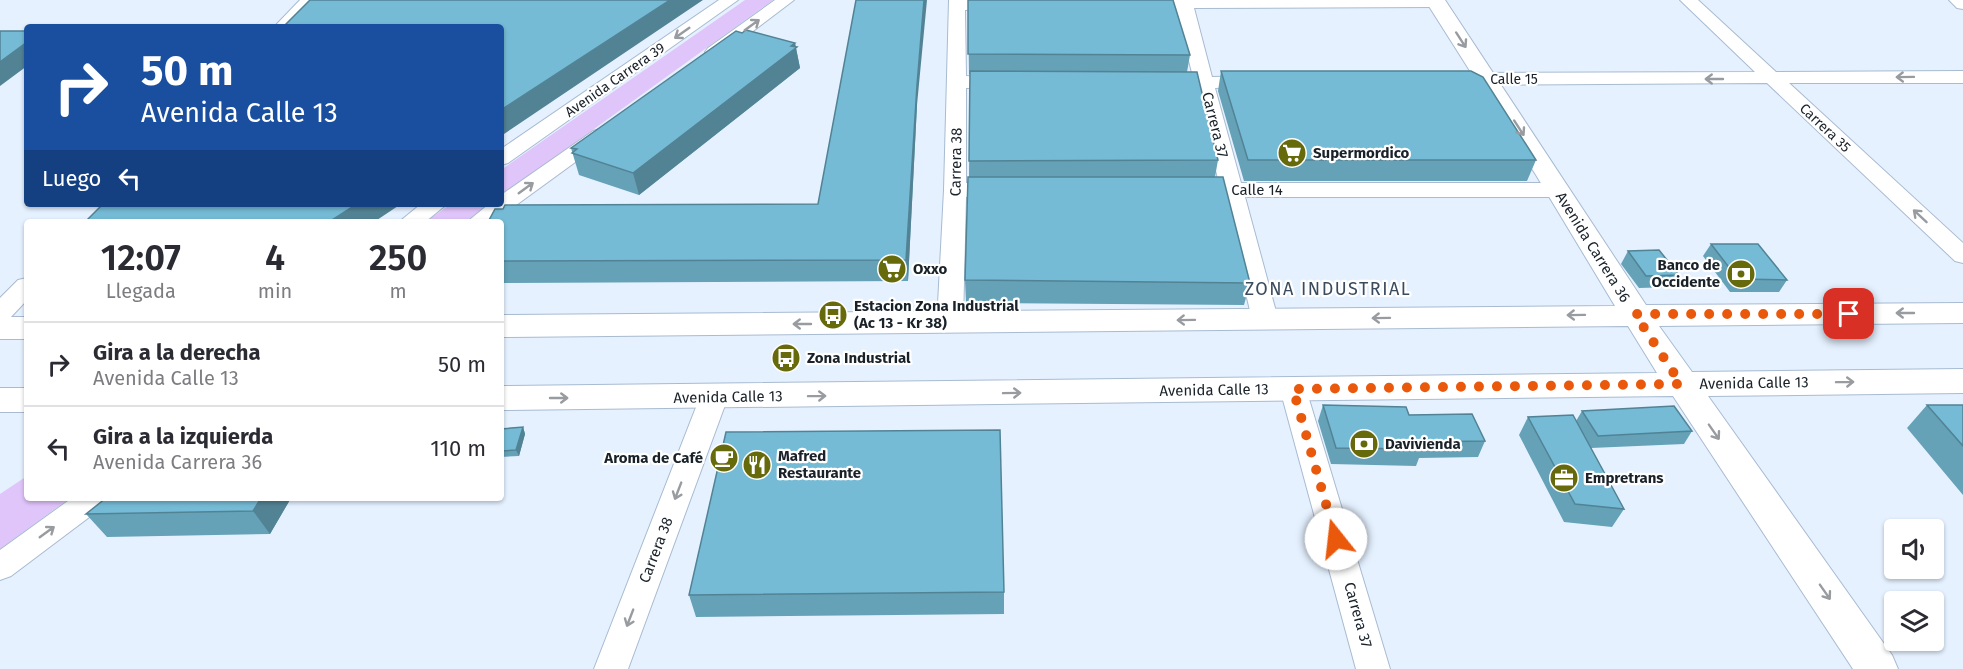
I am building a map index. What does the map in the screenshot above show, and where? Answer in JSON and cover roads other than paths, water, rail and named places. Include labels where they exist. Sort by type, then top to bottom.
[{"type":"main road","name":"Avenida Carrera 36","points":[[1436,1],[1681,384],[1877,669]]},
{"type":"main road","points":[[504,326],[1635,314],[1963,313]]},
{"type":"main road","points":[[0,328],[24,328]]},
{"type":"main road","name":"Avenida Calle 13","points":[[504,398],[1963,381]]},
{"type":"main road","points":[[0,400],[24,400]]},
{"type":"street","points":[[286,24],[310,0]]},
{"type":"street","name":"Avenida Carrera 39","points":[[504,157],[730,0]]},
{"type":"street","points":[[700,62],[786,0]]},
{"type":"street","name":"Carrera 35","points":[[1688,0],[1963,256]]},
{"type":"street","name":"Carrera 37","points":[[1184,1],[1265,319]]},
{"type":"street","points":[[1124,3],[1436,1]]},
{"type":"street","points":[[958,2],[1017,4]]},
{"type":"street","name":"Carrera 38","points":[[950,323],[956,190],[958,2]]},
{"type":"street","name":"Calle 15","points":[[1448,80],[1963,77]]},
{"type":"street","points":[[956,82],[1027,83]]},
{"type":"street","points":[[1146,83],[1274,82]]},
{"type":"street","points":[[504,203],[613,125]]},
{"type":"street","points":[[956,190],[1025,190]]},
{"type":"street","name":"Calle 14","points":[[1174,190],[1558,190]]},
{"type":"street","points":[[414,219],[432,207]]},
{"type":"street","points":[[482,219],[499,207]]},
{"type":"street","points":[[0,313],[24,289]]},
{"type":"street","name":"Carrera 37","points":[[1293,389],[1373,669]]},
{"type":"street","name":"Carrera 38","points":[[611,669],[714,397]]},
{"type":"street","points":[[0,567],[90,501]]},
{"type":"place","name":"Supermordico","points":[[1292,153]]},
{"type":"place","name":"Oxxo","points":[[892,269]]},
{"type":"place","name":"Banco de Occidente","points":[[1741,274]]},
{"type":"place","name":"Estacion Zona Industrial (Ac 13 - Kr 38)","points":[[833,315]]},
{"type":"place","name":"Zona Industrial","points":[[786,358]]},
{"type":"place","name":"Davivienda","points":[[1364,444]]},
{"type":"place","name":"Aroma de Café","points":[[724,458]]},
{"type":"place","name":"Mafred Restaurante","points":[[757,465]]},
{"type":"place","name":"Empretrans","points":[[1564,478]]},
{"type":"district","name":"ZONA INDUSTRIAL","points":[[1328,289]]}]
